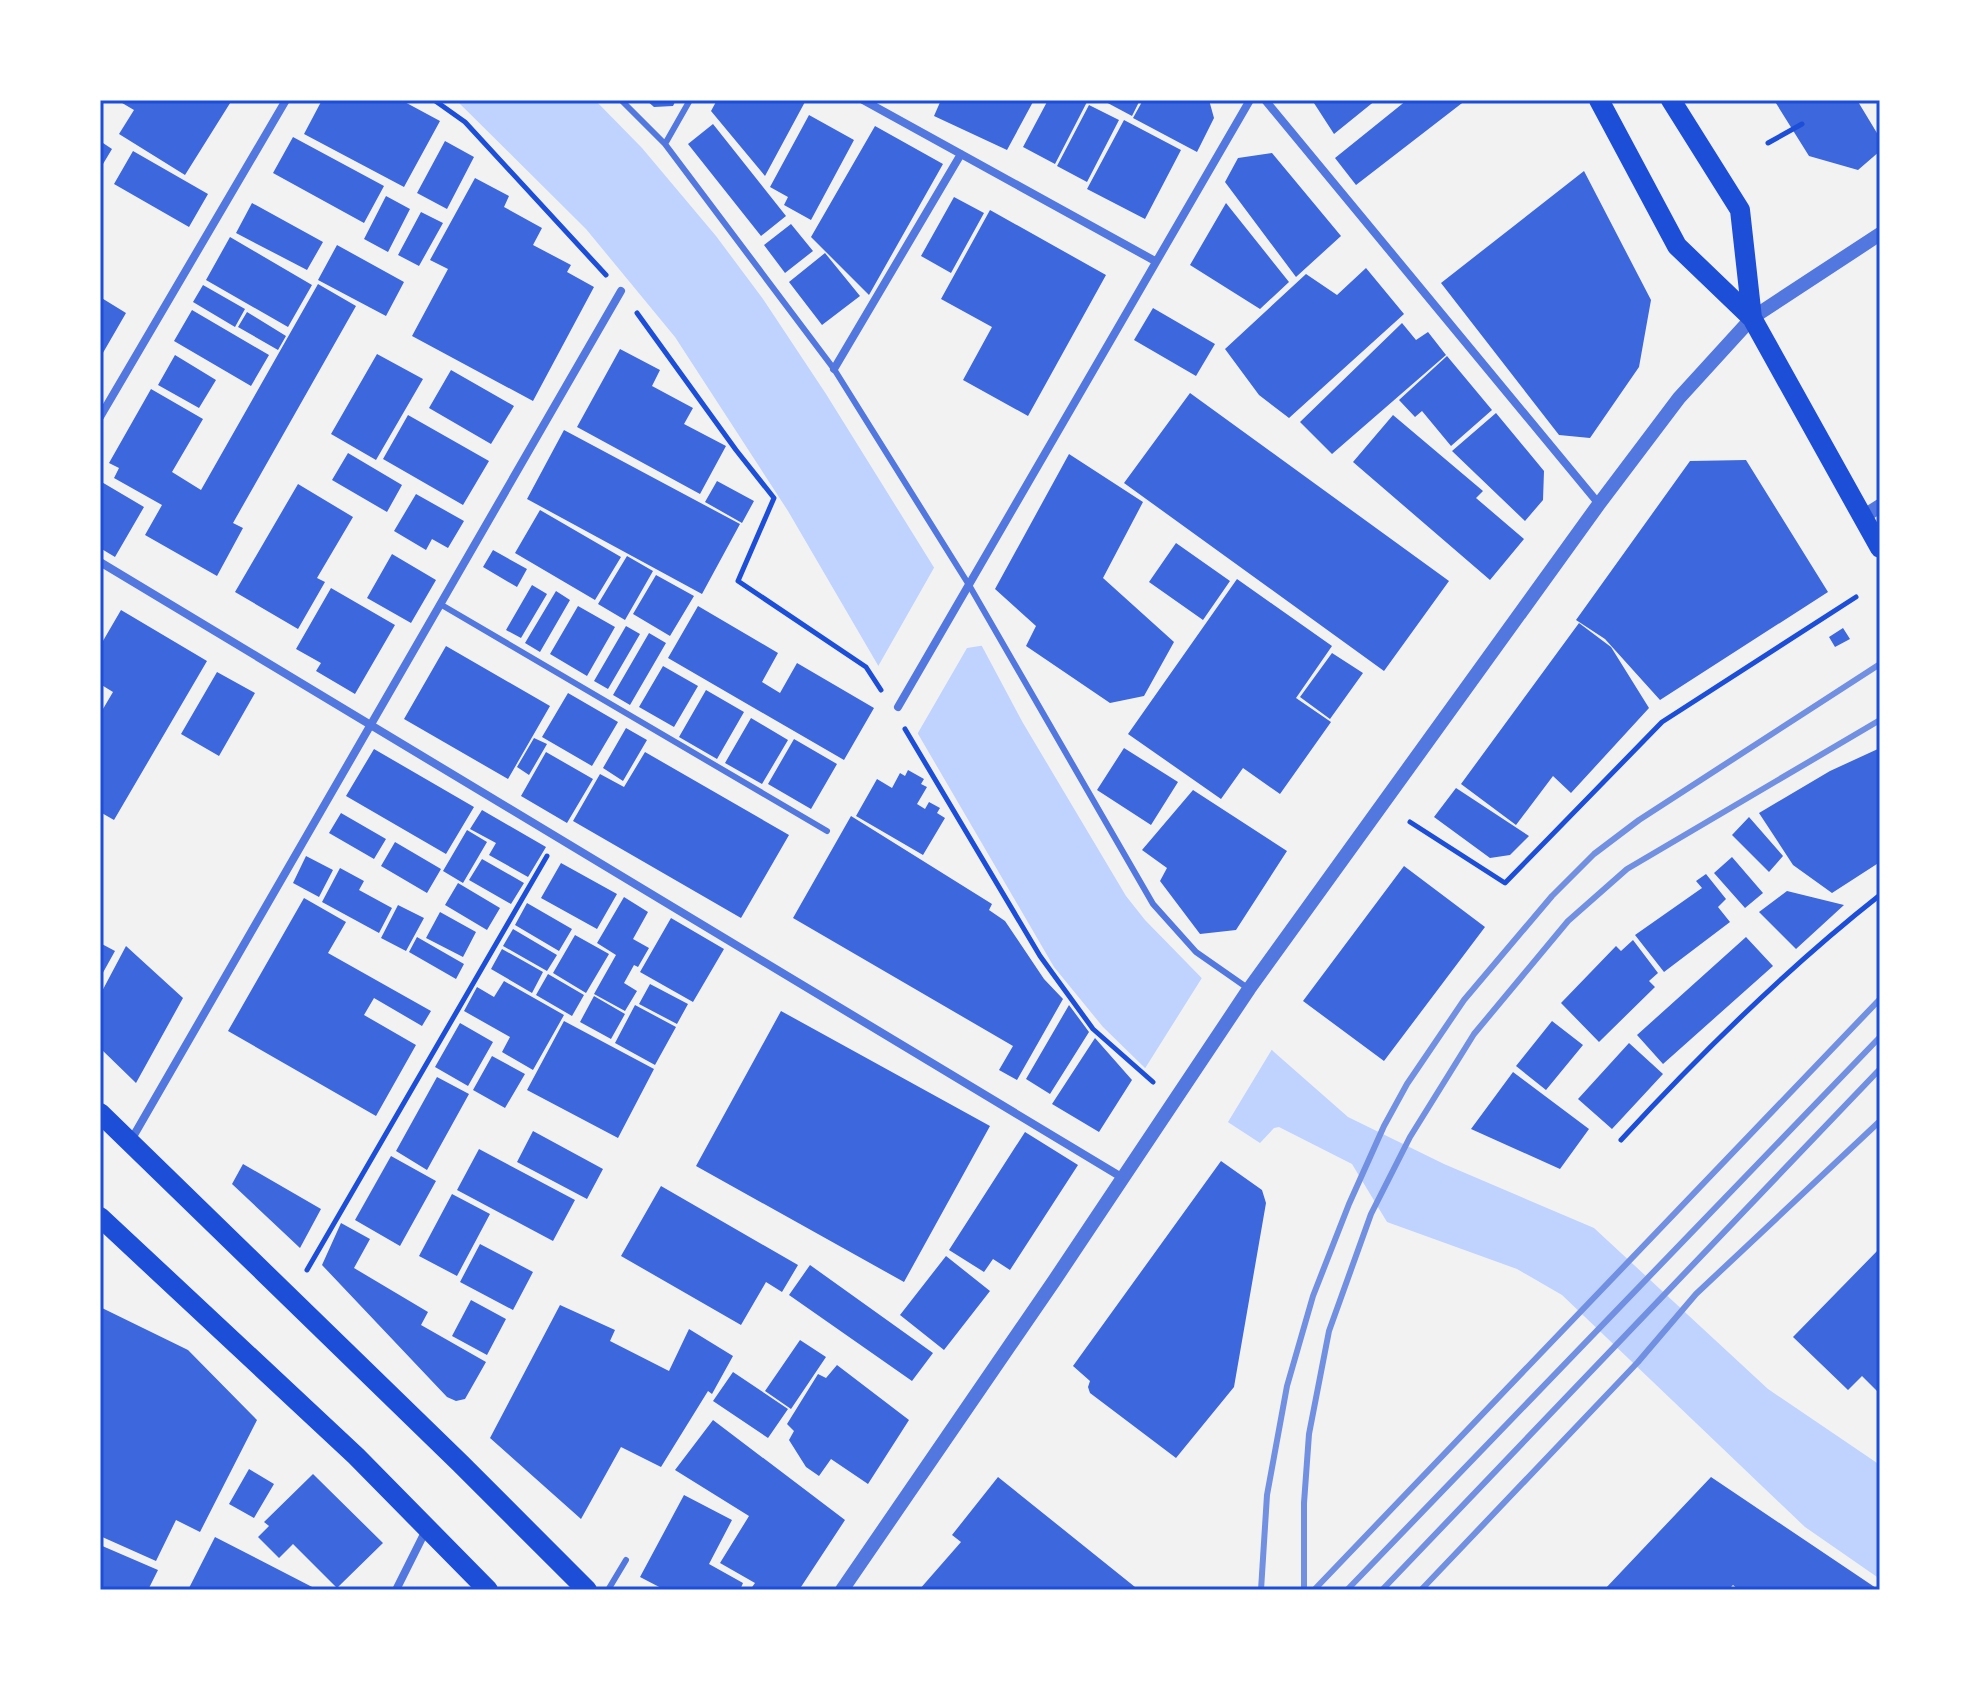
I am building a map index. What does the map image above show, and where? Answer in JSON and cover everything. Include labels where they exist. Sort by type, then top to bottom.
[{"type":"main road","points":[[1599,100],[1677,246],[1752,318],[1880,548]]},
{"type":"main road","points":[[1671,100],[1740,210],[1752,318]]},
{"type":"main road","points":[[100,1113],[587,1590]]},
{"type":"main road","points":[[102,1223],[356,1456],[488,1590]]},
{"type":"street","points":[[100,417],[286,100]]},
{"type":"street","points":[[863,100],[1155,261]]},
{"type":"street","points":[[898,707],[1250,100]]},
{"type":"street","points":[[1265,100],[1599,504]]},
{"type":"street","points":[[834,369],[961,154]]},
{"type":"street","points":[[842,1590],[1246,993],[1679,398],[1752,318],[1880,234]]},
{"type":"street","points":[[130,1142],[621,291]]},
{"type":"street","points":[[1861,518],[1880,506]]},
{"type":"street","points":[[100,562],[1123,1178]]},
{"type":"street","points":[[396,1590],[427,1529]]},
{"type":"lane","points":[[621,100],[665,144],[834,369],[969,585],[1153,904],[1196,952],[1246,993]]},
{"type":"lane","points":[[665,144],[690,100]]},
{"type":"lane","points":[[440,604],[827,831]]},
{"type":"lane","points":[[608,1590],[626,1560]]},
{"type":"path","points":[[434,100],[465,122],[621,291],[774,498],[738,581],[866,667],[888,701]]},
{"type":"path","points":[[1768,143],[1802,124]]},
{"type":"path","points":[[1410,822],[1505,883],[1662,722],[1856,597]]},
{"type":"path","points":[[903,726],[1040,956],[1093,1029],[1177,1098]]},
{"type":"path","points":[[290,1298],[557,838]]},
{"type":"path","points":[[1621,1140],[1698,1056],[1817,944],[1880,895]]},
{"type":"water","points":[[456,100],[595,100],[642,148],[716,236],[763,299],[826,394],[976,635],[1023,723],[1126,896],[1145,920],[1274,1052],[1348,1117],[1444,1164],[1594,1228],[1768,1389],[1880,1465],[1880,1579],[1805,1527],[1562,1295],[1517,1269],[1387,1222],[1352,1164],[1279,1127],[1274,1128],[1260,1143],[1145,1068],[1103,1027],[1054,967],[788,511],[675,337],[586,229]]},
{"type":"pier","points":[[935,566],[986,645],[967,648],[915,738],[876,670]]},
{"type":"pier","points":[[1205,973],[1274,1046],[1225,1127],[1144,1070]]},
{"type":"building","points":[[117,100],[232,100],[185,175],[119,134],[134,110]]},
{"type":"building","points":[[322,100],[401,100],[440,121],[404,187],[304,134]]},
{"type":"building","points":[[646,100],[676,100],[673,106],[654,107]]},
{"type":"building","points":[[717,100],[806,100],[765,176],[711,111]]},
{"type":"building","points":[[941,100],[1034,100],[1007,150],[934,116]]},
{"type":"building","points":[[1048,100],[1088,100],[1055,164],[1023,147]]},
{"type":"building","points":[[1102,100],[1140,100],[1132,116]]},
{"type":"building","points":[[1143,100],[1209,100],[1214,118],[1197,152],[1133,118]]},
{"type":"building","points":[[1312,100],[1376,100],[1334,134]]},
{"type":"building","points":[[1407,100],[1466,100],[1356,185],[1335,158]]},
{"type":"building","points":[[1774,100],[1857,100],[1880,138],[1880,151],[1858,170],[1809,156]]},
{"type":"building","points":[[1089,105],[1119,120],[1087,182],[1057,166]]},
{"type":"building","points":[[809,115],[854,140],[811,220],[784,205],[788,197],[770,187]]},
{"type":"building","points":[[1124,120],[1181,150],[1145,219],[1087,189]]},
{"type":"building","points":[[713,124],[786,216],[761,236],[688,144]]},
{"type":"building","points":[[875,126],[943,164],[869,295],[811,237]]},
{"type":"building","points":[[293,137],[384,186],[364,223],[273,173]]},
{"type":"building","points":[[100,141],[112,149],[100,169]]},
{"type":"building","points":[[445,141],[474,157],[447,209],[417,193]]},
{"type":"building","points":[[133,151],[208,194],[189,227],[114,184]]},
{"type":"building","points":[[1272,153],[1341,236],[1296,277],[1225,182],[1238,158]]},
{"type":"building","points":[[1584,171],[1651,300],[1639,367],[1590,438],[1559,435],[1441,283]]},
{"type":"building","points":[[475,178],[509,196],[504,207],[542,228],[533,245],[571,265],[567,272],[594,287],[533,401],[412,336],[448,269],[430,260]]},
{"type":"building","points":[[386,196],[410,209],[388,252],[364,239]]},
{"type":"building","points":[[954,197],[984,213],[951,273],[921,256]]},
{"type":"building","points":[[252,203],[323,242],[307,270],[236,233]]},
{"type":"building","points":[[1226,203],[1289,282],[1260,309],[1190,265]]},
{"type":"building","points":[[990,210],[1106,275],[1028,416],[963,380],[992,327],[941,299]]},
{"type":"building","points":[[421,212],[443,223],[419,266],[398,255]]},
{"type":"building","points":[[791,224],[813,251],[785,273],[764,245]]},
{"type":"building","points":[[230,237],[312,285],[288,327],[206,280]]},
{"type":"building","points":[[337,245],[404,282],[386,316],[318,280]]},
{"type":"building","points":[[825,253],[860,296],[822,325],[789,282]]},
{"type":"building","points":[[1366,268],[1404,314],[1289,418],[1259,395],[1225,349],[1306,274],[1337,295]]},
{"type":"building","points":[[318,284],[356,306],[233,523],[243,528],[217,576],[145,535],[162,505],[114,478],[119,468],[109,463],[151,389],[203,419],[172,472],[201,490]]},
{"type":"building","points":[[203,285],[245,309],[235,327],[193,302]]},
{"type":"building","points":[[100,297],[126,313],[100,358]]},
{"type":"building","points":[[1153,308],[1215,344],[1196,376],[1134,340]]},
{"type":"building","points":[[192,310],[269,355],[251,386],[174,341]]},
{"type":"building","points":[[247,312],[286,336],[278,350],[238,327]]},
{"type":"building","points":[[1402,323],[1416,340],[1428,332],[1446,355],[1332,454],[1300,422]]},
{"type":"building","points":[[620,349],[660,370],[652,386],[693,408],[684,424],[726,446],[700,494],[577,427]]},
{"type":"building","points":[[377,354],[423,379],[376,460],[331,434]]},
{"type":"building","points":[[175,355],[216,380],[199,408],[158,385]]},
{"type":"building","points":[[1447,356],[1492,410],[1451,446],[1422,411],[1415,417],[1399,400]]},
{"type":"building","points":[[451,370],[514,406],[491,444],[429,408]]},
{"type":"building","points":[[1190,393],[1449,581],[1384,671],[1124,483]]},
{"type":"building","points":[[1496,413],[1544,471],[1543,500],[1525,521],[1452,451]]},
{"type":"building","points":[[408,415],[489,461],[463,505],[383,459]]},
{"type":"building","points":[[1393,415],[1483,491],[1476,498],[1524,539],[1490,580],[1353,462]]},
{"type":"building","points":[[564,430],[740,524],[702,594],[527,499]]},
{"type":"building","points":[[348,453],[402,485],[387,512],[332,480]]},
{"type":"building","points":[[1069,454],[1143,502],[1103,578],[1174,642],[1144,696],[1110,703],[1026,646],[1036,626],[995,589]]},
{"type":"building","points":[[1746,460],[1828,592],[1660,700],[1605,639],[1576,620],[1690,461]]},
{"type":"building","points":[[100,481],[144,507],[115,557],[100,548]]},
{"type":"building","points":[[717,481],[754,501],[742,523],[705,502]]},
{"type":"building","points":[[298,484],[353,517],[317,578],[325,582],[298,629],[235,592]]},
{"type":"building","points":[[416,494],[464,521],[448,548],[432,539],[426,550],[394,531]]},
{"type":"building","points":[[540,510],[621,557],[595,600],[515,553]]},
{"type":"building","points":[[1176,543],[1230,581],[1203,620],[1149,582]]},
{"type":"building","points":[[493,550],[527,569],[517,587],[483,567]]},
{"type":"building","points":[[392,554],[436,580],[411,623],[367,598]]},
{"type":"building","points":[[627,556],[653,571],[625,620],[598,604]]},
{"type":"building","points":[[656,575],[694,596],[670,636],[633,614]]},
{"type":"building","points":[[1237,579],[1332,646],[1296,698],[1331,722],[1280,794],[1243,768],[1221,799],[1128,734]]},
{"type":"building","points":[[532,585],[547,594],[521,638],[506,630]]},
{"type":"building","points":[[331,588],[395,625],[355,694],[316,671],[321,663],[296,649]]},
{"type":"building","points":[[556,591],[570,600],[540,652],[525,643]]},
{"type":"building","points":[[578,606],[615,627],[587,676],[550,654]]},
{"type":"building","points":[[698,606],[778,653],[762,682],[780,693],[797,663],[874,708],[844,760],[668,658]]},
{"type":"building","points":[[121,610],[207,661],[114,820],[100,812],[100,714],[113,692],[100,684],[100,646]]},
{"type":"building","points":[[1579,623],[1611,647],[1649,708],[1571,793],[1553,776],[1516,825],[1461,784]]},
{"type":"building","points":[[626,626],[640,634],[608,689],[594,681]]},
{"type":"building","points":[[1843,628],[1850,639],[1835,647],[1829,637]]},
{"type":"building","points":[[649,633],[666,643],[630,705],[613,695]]},
{"type":"building","points":[[446,646],[550,706],[508,779],[404,719]]},
{"type":"building","points":[[1332,653],[1363,673],[1330,719],[1300,697]]},
{"type":"building","points":[[663,666],[698,686],[674,727],[639,707]]},
{"type":"building","points":[[217,672],[255,693],[219,756],[181,734]]},
{"type":"building","points":[[706,690],[744,712],[717,759],[679,737]]},
{"type":"building","points":[[568,693],[618,722],[592,766],[542,737]]},
{"type":"building","points":[[751,718],[788,740],[762,784],[725,763]]},
{"type":"building","points":[[626,728],[647,740],[623,781],[603,768]]},
{"type":"building","points":[[534,738],[547,744],[529,775],[517,767]]},
{"type":"building","points":[[794,739],[837,764],[811,809],[768,784]]},
{"type":"building","points":[[1124,748],[1178,782],[1151,825],[1097,790]]},
{"type":"building","points":[[1880,748],[1880,862],[1832,893],[1793,865],[1759,813],[1830,771]]},
{"type":"building","points":[[374,749],[474,807],[446,854],[346,796]]},
{"type":"building","points":[[546,752],[593,779],[567,823],[521,796]]},
{"type":"building","points":[[645,752],[789,835],[741,918],[573,821],[600,774],[624,787]]},
{"type":"building","points":[[908,770],[924,779],[921,784],[927,787],[917,804],[925,809],[929,802],[940,808],[937,813],[945,818],[923,855],[856,816],[877,779],[892,788],[900,773],[905,776]]},
{"type":"building","points":[[1456,788],[1529,836],[1510,855],[1490,858],[1434,817]]},
{"type":"building","points":[[1193,790],[1287,851],[1236,930],[1200,934],[1160,881],[1167,868],[1142,850]]},
{"type":"building","points":[[482,810],[546,847],[528,877],[489,855],[496,843],[470,829]]},
{"type":"building","points":[[341,813],[386,839],[374,859],[329,833]]},
{"type":"building","points":[[851,816],[992,904],[989,910],[1005,921],[1044,979],[1063,999],[1017,1080],[999,1070],[1013,1046],[793,918]]},
{"type":"building","points":[[1749,817],[1783,856],[1769,872],[1732,835]]},
{"type":"building","points":[[467,830],[487,842],[463,883],[443,871]]},
{"type":"building","points":[[395,842],[441,869],[427,893],[381,866]]},
{"type":"building","points":[[306,856],[333,870],[319,897],[293,883]]},
{"type":"building","points":[[1732,857],[1763,893],[1745,908],[1714,873]]},
{"type":"building","points":[[482,859],[524,883],[511,904],[469,880]]},
{"type":"building","points":[[561,863],[617,894],[597,929],[541,898]]},
{"type":"building","points":[[1404,866],[1485,927],[1384,1061],[1303,1001]]},
{"type":"building","points":[[340,868],[364,881],[359,890],[392,908],[379,933],[322,902]]},
{"type":"building","points":[[1706,874],[1726,899],[1718,907],[1730,922],[1664,972],[1635,935],[1702,888],[1696,881]]},
{"type":"building","points":[[458,883],[500,908],[487,930],[445,905]]},
{"type":"building","points":[[1787,891],[1844,905],[1796,949],[1759,912]]},
{"type":"building","points":[[624,897],[648,912],[633,939],[649,948],[624,983],[637,991],[625,1011],[594,994],[616,955],[597,943]]},
{"type":"building","points":[[304,898],[346,922],[328,953],[431,1011],[422,1026],[374,998],[364,1015],[416,1045],[376,1116],[228,1031]]},
{"type":"building","points":[[527,903],[572,929],[559,951],[515,925]]},
{"type":"building","points":[[398,905],[424,918],[406,951],[381,938]]},
{"type":"building","points":[[440,912],[476,932],[463,957],[426,938]]},
{"type":"building","points":[[671,918],[724,949],[693,1002],[640,972]]},
{"type":"building","points":[[513,929],[557,955],[547,971],[503,946]]},
{"type":"building","points":[[575,935],[609,954],[586,993],[553,973]]},
{"type":"building","points":[[417,937],[464,964],[456,979],[409,952]]},
{"type":"building","points":[[1746,937],[1773,966],[1663,1064],[1637,1035]]},
{"type":"building","points":[[1633,940],[1658,973],[1649,981],[1655,987],[1599,1042],[1561,1003],[1616,946],[1621,951]]},
{"type":"building","points":[[100,943],[115,951],[100,978]]},
{"type":"building","points":[[126,946],[183,998],[136,1083],[100,1048],[100,995]]},
{"type":"building","points":[[502,949],[543,972],[532,993],[491,969]]},
{"type":"building","points":[[548,974],[584,995],[572,1016],[536,995]]},
{"type":"building","points":[[504,981],[564,1015],[533,1070],[502,1052],[510,1037],[464,1011],[477,987],[494,997]]},
{"type":"building","points":[[650,984],[688,1004],[677,1024],[639,1004]]},
{"type":"building","points":[[594,996],[625,1014],[611,1039],[580,1022]]},
{"type":"building","points":[[635,1005],[676,1027],[655,1065],[615,1043]]},
{"type":"building","points":[[1069,1005],[1089,1032],[1050,1094],[1026,1079]]},
{"type":"building","points":[[781,1011],[990,1126],[904,1282],[696,1166]]},
{"type":"building","points":[[564,1021],[654,1069],[618,1138],[527,1090]]},
{"type":"building","points":[[1552,1021],[1583,1045],[1546,1090],[1516,1066]]},
{"type":"building","points":[[460,1023],[493,1042],[468,1086],[435,1067]]},
{"type":"building","points":[[1095,1038],[1132,1080],[1099,1132],[1052,1104]]},
{"type":"building","points":[[1629,1043],[1663,1074],[1612,1129],[1578,1099]]},
{"type":"building","points":[[492,1056],[525,1074],[505,1108],[473,1090]]},
{"type":"building","points":[[1513,1072],[1589,1129],[1560,1169],[1471,1129]]},
{"type":"building","points":[[437,1077],[469,1094],[427,1170],[396,1151]]},
{"type":"building","points":[[533,1131],[603,1169],[587,1199],[517,1162]]},
{"type":"building","points":[[1025,1132],[1078,1165],[1010,1270],[993,1259],[984,1272],[949,1250]]},
{"type":"building","points":[[479,1149],[575,1200],[553,1241],[457,1190]]},
{"type":"building","points":[[391,1156],[436,1181],[400,1246],[355,1220]]},
{"type":"building","points":[[1221,1161],[1262,1190],[1266,1203],[1234,1387],[1176,1458],[1090,1393],[1090,1381],[1073,1366]]},
{"type":"building","points":[[243,1164],[321,1209],[300,1248],[232,1184]]},
{"type":"building","points":[[661,1186],[798,1265],[782,1292],[766,1282],[741,1325],[621,1256]]},
{"type":"building","points":[[452,1194],[490,1214],[457,1276],[419,1256]]},
{"type":"building","points":[[341,1223],[370,1239],[354,1268],[428,1312],[421,1325],[486,1362],[465,1399],[456,1401],[447,1397],[322,1265]]},
{"type":"building","points":[[480,1244],[533,1272],[513,1310],[460,1282]]},
{"type":"building","points":[[1880,1248],[1880,1394],[1862,1376],[1848,1390],[1793,1337]]},
{"type":"building","points":[[946,1256],[990,1291],[944,1350],[900,1315]]},
{"type":"building","points":[[810,1265],[933,1353],[912,1381],[789,1295]]},
{"type":"building","points":[[471,1300],[506,1319],[487,1355],[452,1336]]},
{"type":"building","points":[[560,1305],[615,1330],[610,1341],[669,1371],[689,1329],[733,1356],[712,1394],[708,1391],[661,1467],[621,1447],[581,1519],[490,1438]]},
{"type":"building","points":[[100,1307],[188,1350],[257,1420],[200,1532],[176,1520],[156,1561],[100,1536]]},
{"type":"building","points":[[800,1340],[826,1357],[791,1409],[765,1391]]},
{"type":"building","points":[[837,1365],[909,1420],[868,1484],[831,1459],[819,1476],[806,1467],[789,1440],[794,1431],[787,1424],[818,1374],[826,1378]]},
{"type":"building","points":[[733,1372],[788,1409],[768,1438],[713,1401]]},
{"type":"building","points":[[713,1420],[845,1520],[799,1590],[750,1590],[755,1583],[720,1563],[749,1516],[675,1470]]},
{"type":"building","points":[[249,1469],[274,1484],[254,1518],[229,1504]]},
{"type":"building","points":[[313,1474],[383,1543],[337,1588],[293,1544],[279,1558],[258,1537],[269,1526],[264,1522]]},
{"type":"building","points":[[998,1477],[1135,1587],[1133,1590],[919,1590],[961,1542],[952,1535]]},
{"type":"building","points":[[1711,1477],[1879,1590],[1739,1590],[1733,1585],[1728,1590],[1604,1590]]},
{"type":"building","points":[[684,1495],[732,1520],[709,1564],[743,1583],[740,1590],[665,1590],[640,1577]]},
{"type":"building","points":[[215,1537],[318,1590],[188,1590]]},
{"type":"building","points":[[100,1545],[158,1570],[148,1590],[100,1590]]},
{"type":"railway","points":[[1261,1590],[1267,1495],[1287,1386],[1313,1296],[1349,1204],[1384,1126],[1407,1084],[1464,1000],[1552,896],[1594,854],[1639,820],[1880,664]]},
{"type":"railway","points":[[1304,1590],[1304,1503],[1309,1434],[1329,1331],[1371,1214],[1410,1137],[1474,1034],[1568,921],[1627,869],[1880,720]]},
{"type":"railway","points":[[1314,1590],[1880,999]]},
{"type":"railway","points":[[1347,1590],[1880,1037]]},
{"type":"railway","points":[[1382,1590],[1880,1069]]},
{"type":"railway","points":[[1421,1590],[1638,1362],[1696,1294],[1880,1121]]}]
